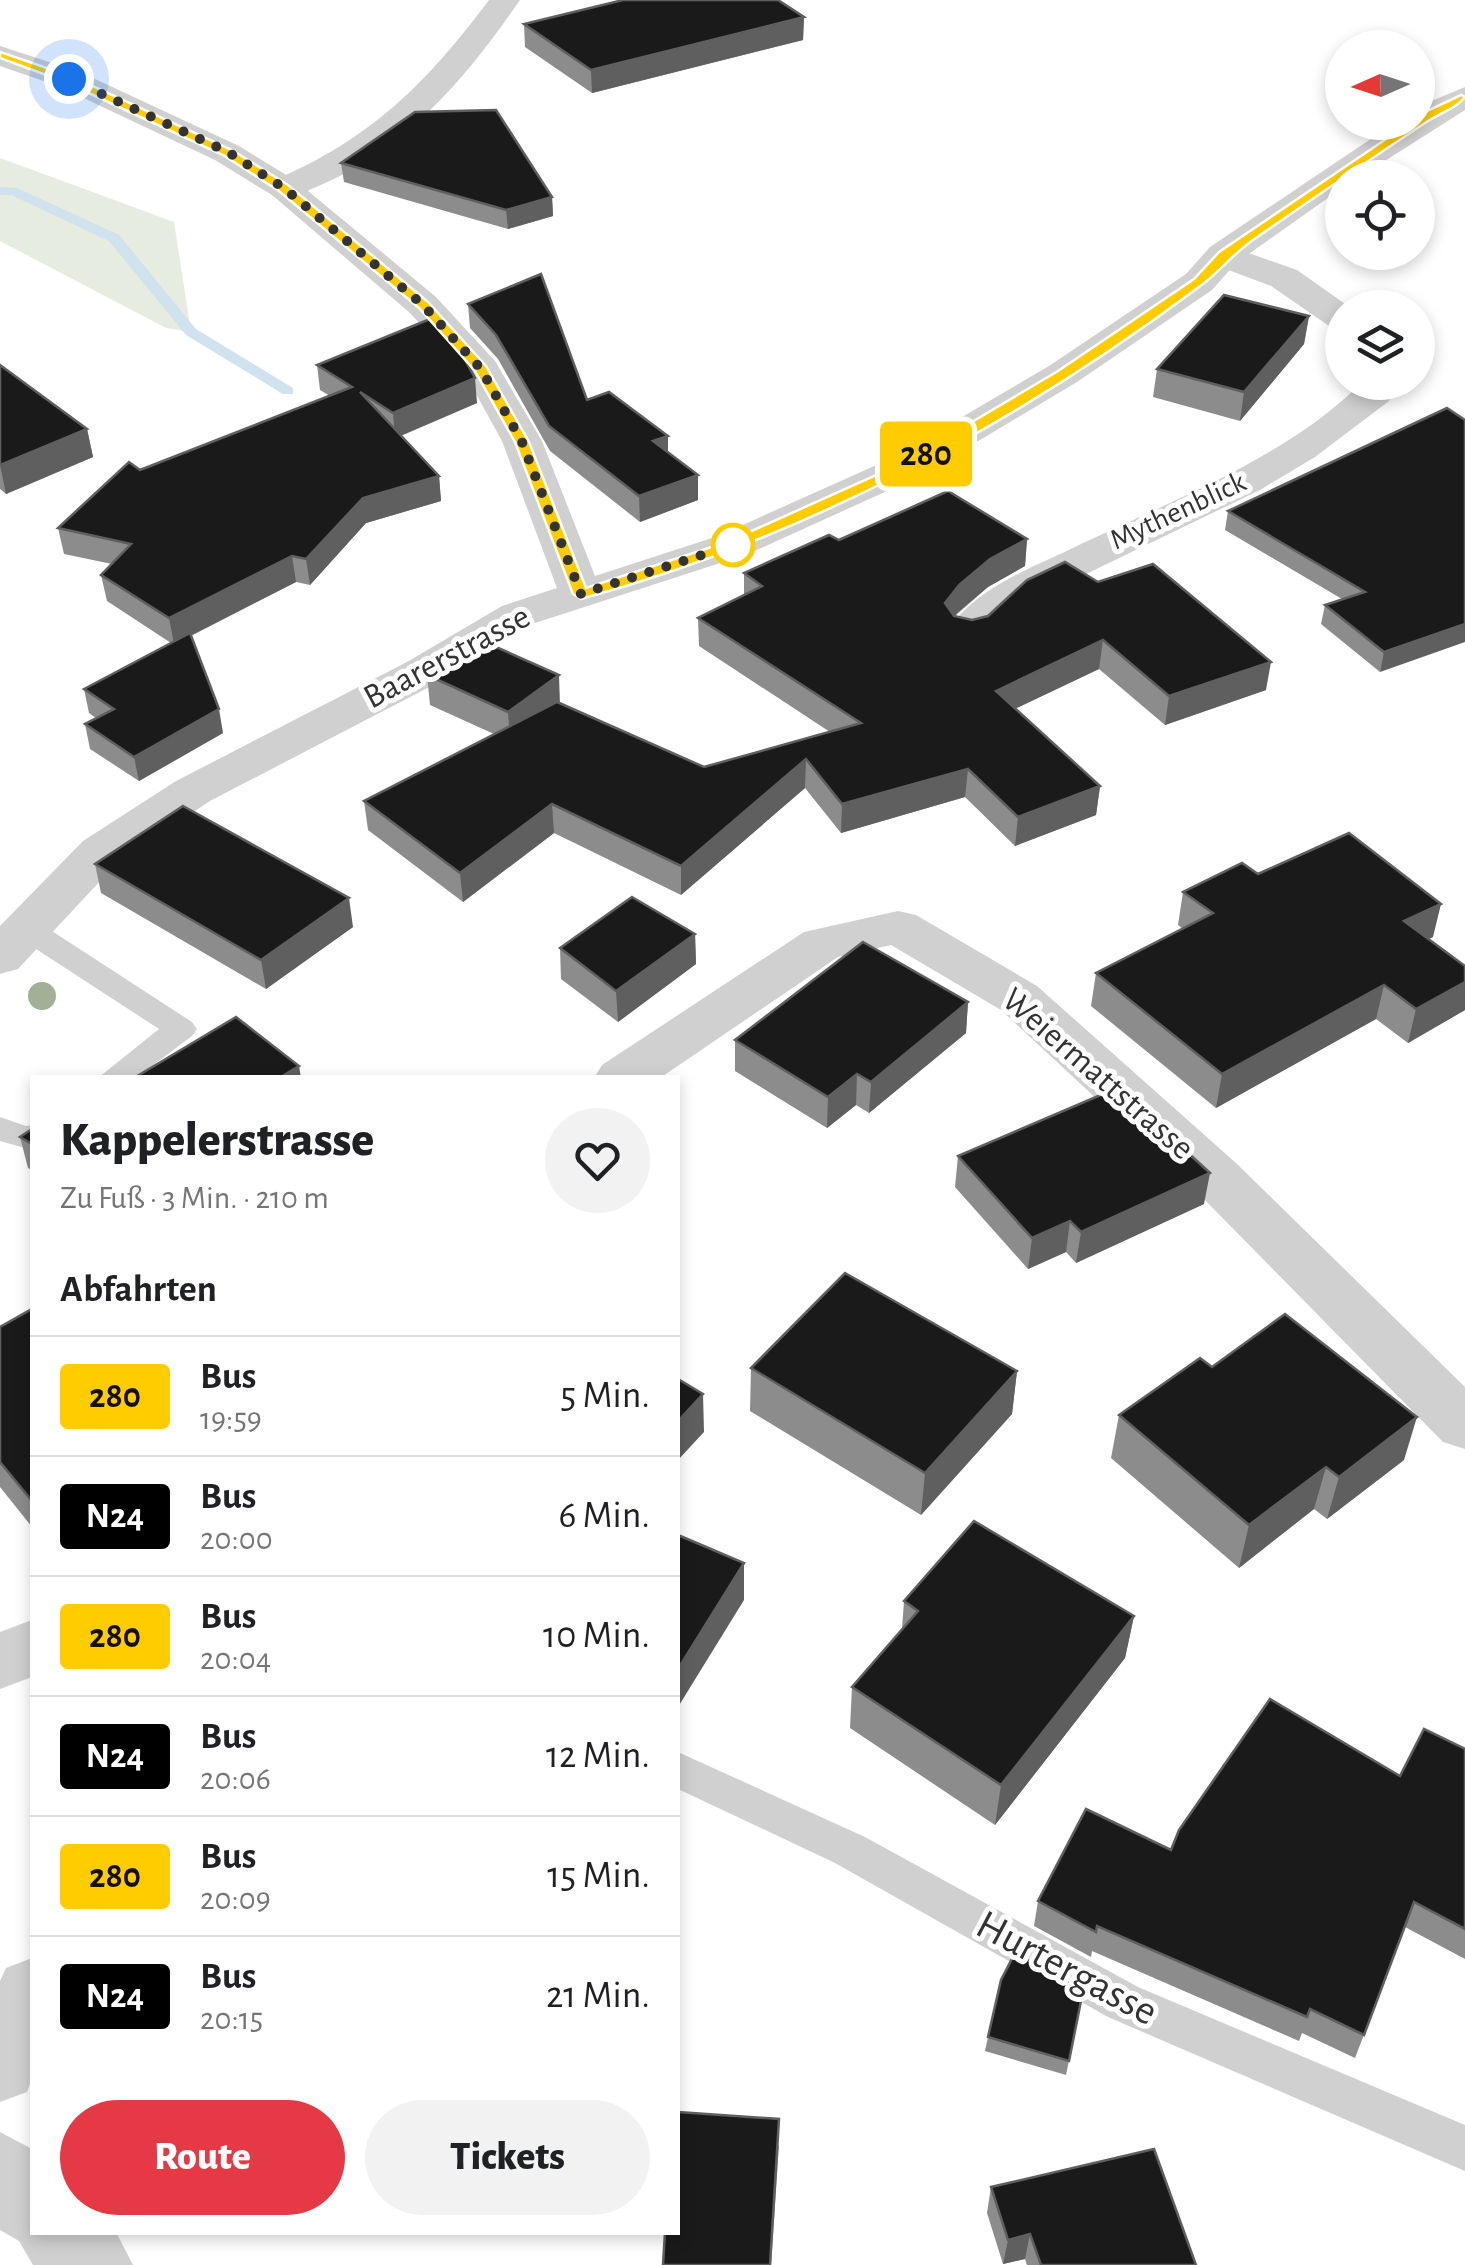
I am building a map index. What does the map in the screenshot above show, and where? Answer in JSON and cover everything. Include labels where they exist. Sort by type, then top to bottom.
[{"type":"street","points":[[284,188],[360,154],[397,126],[466,51],[505,0]]},
{"type":"street","points":[[0,56],[69,79],[228,152],[284,188],[423,305],[481,369],[522,442],[581,594]]},
{"type":"street","name":"Baarerstrasse","points":[[14,943],[100,852],[193,791],[423,672],[517,615],[733,545],[906,467],[1063,374],[1199,282],[1223,254],[1434,112],[1465,98]]},
{"type":"street","points":[[1223,254],[1284,278],[1325,306]]},
{"type":"street","name":"Mythenblick","points":[[969,630],[1007,596],[1246,480],[1301,448],[1366,400]]},
{"type":"street","name":"Weiermattstrasse","points":[[626,1075],[822,944],[898,927],[1019,998],[1216,1177],[1465,1426]]},
{"type":"street","points":[[0,1660],[30,1649]]},
{"type":"street","points":[[0,2066],[30,1997]]},
{"type":"street","points":[[0,2171],[30,2206]]},
{"type":"street","points":[[59,2235],[94,2265]]},
{"type":"lane","points":[[14,943],[181,1029],[118,1075]]},
{"type":"lane","points":[[0,1128],[26,1140],[30,1137]]},
{"type":"lane","name":"Hurtergasse","points":[[680,1771],[850,1850],[1123,2002],[1465,2148]]},
{"type":"shaded area","points":[[0,158],[174,222],[191,332],[166,328],[0,241]]},
{"type":"building","points":[[623,0],[778,0],[804,17],[591,70],[524,24]]},
{"type":"building","points":[[496,110],[552,197],[506,210],[341,163],[415,112]]},
{"type":"building","points":[[541,274],[587,400],[609,392],[668,436],[653,441],[698,475],[639,496],[549,426],[496,335],[468,304]]},
{"type":"building","points":[[1224,295],[1309,316],[1244,392],[1157,369]]},
{"type":"building","points":[[430,319],[460,351],[475,378],[393,413],[360,392],[439,476],[363,498],[306,559],[292,556],[169,618],[101,575],[131,544],[58,528],[129,462],[140,470],[352,387],[317,365]]},
{"type":"building","points":[[0,365],[87,429],[0,465]]},
{"type":"building","points":[[1447,408],[1465,420],[1465,624],[1384,652],[1325,605],[1365,592],[1228,511]]},
{"type":"building","points":[[948,491],[1027,539],[990,559],[959,585],[945,603],[954,616],[972,620],[988,616],[1027,580],[1065,562],[1098,582],[1153,564],[1271,662],[1169,696],[1103,640],[996,691],[1100,786],[1018,817],[968,769],[842,804],[806,759],[681,866],[552,804],[460,873],[364,801],[557,702],[704,767],[861,723],[698,618],[762,586],[744,573],[829,535],[839,540]]},
{"type":"building","points":[[190,633],[219,709],[134,757],[85,724],[114,709],[84,689]]},
{"type":"building","points":[[478,639],[559,675],[508,712],[427,675]]},
{"type":"building","points":[[183,806],[349,898],[261,960],[95,864]]},
{"type":"building","points":[[1349,833],[1441,904],[1404,921],[1465,966],[1465,982],[1416,1009],[1384,985],[1222,1074],[1096,973],[1213,913],[1183,892],[1242,863],[1258,874]]},
{"type":"building","points":[[632,897],[695,934],[616,991],[560,948]]},
{"type":"building","points":[[863,942],[968,1002],[871,1082],[857,1074],[828,1097],[735,1040]]},
{"type":"building","points":[[236,1017],[299,1066],[284,1075],[139,1075]]},
{"type":"building","points":[[1117,1088],[1210,1173],[1081,1232],[1070,1221],[1032,1238],[958,1156]]},
{"type":"building","points":[[845,1273],[1017,1371],[925,1473],[751,1368]]},
{"type":"building","points":[[30,1310],[30,1499],[0,1462],[0,1327]]},
{"type":"building","points":[[1285,1314],[1417,1417],[1339,1477],[1326,1467],[1249,1525],[1119,1415],[1200,1358],[1212,1367]]},
{"type":"building","points":[[680,1380],[703,1394],[680,1419]]},
{"type":"building","points":[[974,1521],[1134,1616],[1001,1785],[852,1687],[918,1611],[904,1601]]},
{"type":"building","points":[[680,1536],[744,1563],[680,1666]]},
{"type":"building","points":[[1270,1699],[1400,1776],[1424,1729],[1465,1749],[1465,1929],[1414,1902],[1364,2035],[1310,2009],[1307,2017],[1097,1926],[1096,1932],[1038,1901],[1086,1809],[1171,1850],[1179,1830]]},
{"type":"building","points":[[1015,1953],[1083,1991],[1069,2061],[988,2037],[1001,1980]]},
{"type":"building","points":[[680,2112],[779,2119],[770,2265],[663,2265],[665,2235],[680,2235]]},
{"type":"building","points":[[1154,2149],[1196,2265],[1041,2265],[1030,2234],[1008,2240],[991,2187]]},
{"type":"waterway","points":[[0,191],[13,191],[114,238],[191,332],[288,391]]},
{"type":"bus line","name":"280","points":[[0,55],[69,79],[228,152],[284,188],[423,305],[481,369],[522,442],[581,594],[733,545],[906,467],[1063,374],[1199,282],[1223,254],[1310,194],[1434,112],[1465,97]]},
{"type":"route","points":[[69,79],[228,152],[284,188],[423,305],[481,369],[522,442],[581,594],[733,545]]}]
